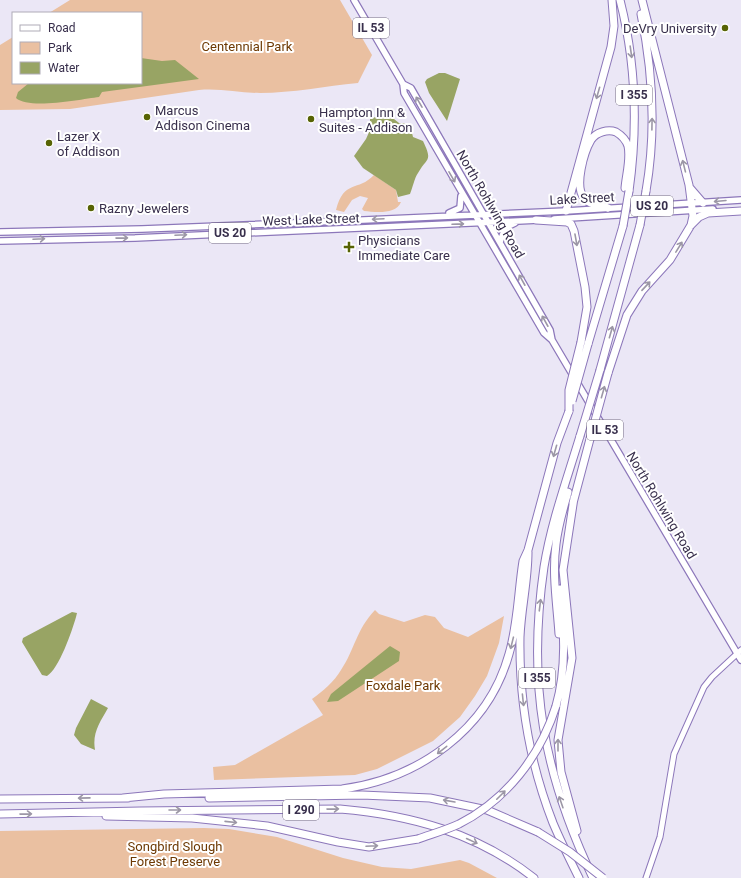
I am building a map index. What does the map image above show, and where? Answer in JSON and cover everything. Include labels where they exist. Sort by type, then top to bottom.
[{"type":"highway","points":[[566,210],[611,47],[614,26],[612,0]]},
{"type":"highway","name":"I 355","points":[[579,878],[558,835],[544,797],[531,747],[525,714],[520,637],[528,550],[557,443],[569,413],[569,390],[616,246],[634,153],[634,91],[627,29],[620,0]]},
{"type":"highway","name":"I 355","points":[[593,877],[578,845],[555,784],[540,712],[537,628],[544,566],[552,529],[600,370],[640,225],[646,191],[651,144],[652,97],[647,44],[638,0]]},
{"type":"highway","points":[[642,0],[689,185],[691,225]]},
{"type":"highway","points":[[608,208],[587,202],[581,194],[578,184],[591,140],[601,132],[616,132],[628,145],[627,192]]},
{"type":"highway","points":[[689,185],[703,203]]},
{"type":"highway","points":[[52,814],[192,818],[259,825],[338,842],[369,846],[418,839],[458,824],[492,804],[531,760],[547,731],[556,706],[563,675],[564,627],[559,578],[560,551],[608,373],[627,315],[642,291],[670,260],[691,225],[699,217],[708,214],[741,209]]},
{"type":"highway","points":[[536,220],[567,222],[571,224],[574,231],[585,287],[587,307],[585,343]]},
{"type":"highway","points":[[563,654],[555,584],[555,554],[558,532],[568,491],[569,473]]},
{"type":"highway","points":[[574,498],[563,570],[572,658],[559,726],[558,752],[561,772],[573,820],[593,877]]},
{"type":"highway","points":[[124,798],[164,794],[342,789],[378,783],[413,769],[432,758],[466,728],[487,701],[499,679],[509,656],[514,638],[523,561],[528,550]]},
{"type":"highway","name":"I 290","points":[[0,799],[148,799],[401,795],[430,798],[487,810],[538,832],[570,852],[603,878]]},
{"type":"highway","name":"I 290","points":[[0,814],[340,809],[382,814],[408,818],[468,839],[497,853],[534,878]]},
{"type":"main road","name":"North Rohlwing Road","points":[[354,0],[404,84],[411,88],[550,330],[552,340],[739,652],[741,660]]},
{"type":"main road","name":"North Rohlwing Road","points":[[404,84],[404,93],[478,223],[544,334],[552,340]]},
{"type":"main road","points":[[443,215],[460,208],[462,203],[460,191]]},
{"type":"main road","name":"Lake Street","points":[[478,223],[584,217],[691,207],[703,203],[741,200]]},
{"type":"main road","name":"Lake Street","points":[[473,214],[608,208],[691,207],[741,209]]},
{"type":"main road","points":[[566,210],[574,216],[584,217]]},
{"type":"main road","name":"West Lake Street","points":[[0,232],[146,229],[473,214]]},
{"type":"main road","points":[[500,242],[505,228],[522,221]]},
{"type":"main road","name":"West Lake Street","points":[[0,241],[135,238],[478,223]]},
{"type":"street","points":[[646,878],[659,841],[674,754],[704,687],[712,677],[739,652]]},
{"type":"green space","name":"Centennial Park","points":[[70,0],[340,0],[372,55],[358,83],[272,93],[199,90],[70,109],[0,110],[0,45],[12,38],[12,84],[142,84],[142,12],[51,12]]},
{"type":"green space","points":[[374,175],[396,190],[398,202],[401,202],[395,209],[385,212],[364,211],[362,209],[368,198],[360,196],[352,200],[344,212],[336,210],[339,200],[347,190],[368,180]]},
{"type":"green space","name":"Foxdale Park","points":[[375,610],[379,614],[404,622],[425,615],[435,617],[444,628],[468,637],[504,616],[499,643],[487,676],[460,717],[433,741],[377,769],[355,775],[214,780],[213,767],[235,765],[323,715],[312,699],[328,686],[338,674],[346,662],[364,625]]},
{"type":"green space","name":"Songbird Slough Forest Preserve","points":[[204,828],[229,829],[277,837],[343,858],[382,867],[411,869],[460,860],[469,863],[497,878],[0,878],[0,831]]},
{"type":"water","points":[[142,58],[162,61],[175,60],[199,79],[102,92],[99,97],[56,103],[32,103],[23,101],[16,98],[18,92],[28,84],[142,84]]},
{"type":"water","points":[[439,73],[445,73],[460,79],[447,121],[429,93],[425,82],[427,79]]},
{"type":"water","points":[[381,115],[394,119],[399,123],[404,123],[412,133],[413,137],[423,141],[428,153],[428,159],[417,175],[410,194],[398,197],[396,190],[363,168],[354,156],[366,139],[370,130],[370,119]]},
{"type":"water","points":[[72,612],[77,613],[76,617],[60,658],[52,672],[47,676],[42,675],[22,642],[23,638]]},
{"type":"water","points":[[390,646],[400,652],[399,661],[338,701],[327,702],[331,694]]},
{"type":"water","points":[[91,699],[108,708],[96,733],[94,744],[95,750],[81,744],[74,735]]},
{"type":"place","name":"DeVry University","points":[[725,28]]},
{"type":"place","name":"Marcus Addison Cinema","points":[[147,117]]},
{"type":"place","name":"Hampton Inn & Suites - Addison","points":[[311,119]]},
{"type":"place","name":"Lazer X of Addison","points":[[49,143]]},
{"type":"place","name":"Razny Jewelers","points":[[91,208]]},
{"type":"place","name":"Physicians Immediate Care","points":[[349,247]]}]
